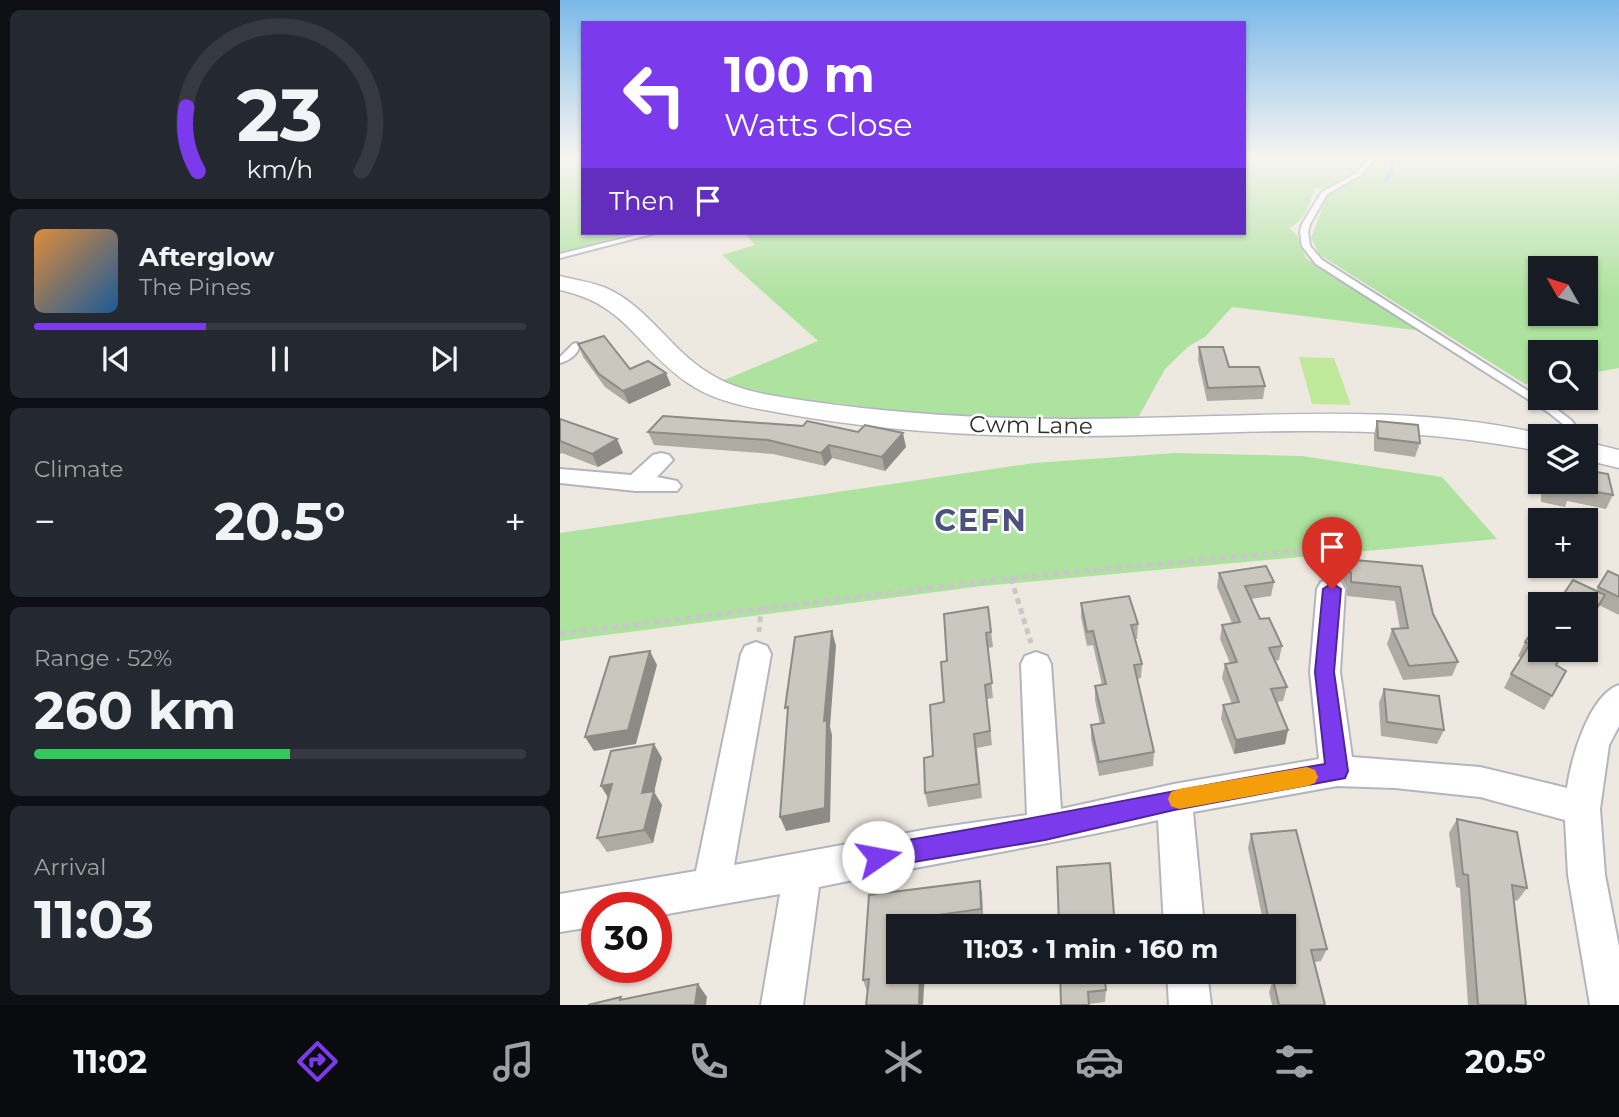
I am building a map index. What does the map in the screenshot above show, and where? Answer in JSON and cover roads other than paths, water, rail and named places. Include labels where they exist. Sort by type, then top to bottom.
[{"type":"street","name":"Cwm Lane","points":[[560,283],[600,293],[631,313],[680,365],[698,378],[734,395],[781,405],[1008,427],[1352,422],[1428,425],[1528,440]]},
{"type":"street","points":[[1598,454],[1619,459]]},
{"type":"street","points":[[636,484],[660,460]]},
{"type":"street","points":[[560,476],[669,486]]},
{"type":"street","points":[[1332,589],[1325,672],[1337,771]]},
{"type":"street","points":[[711,888],[756,654]]},
{"type":"street","points":[[1037,664],[1045,829]]},
{"type":"street","points":[[1611,1005],[1588,884],[1582,808],[1594,744],[1619,698]]},
{"type":"street","points":[[560,913],[802,872],[929,846],[1045,829],[1174,800],[1337,771],[1395,773],[1480,782],[1582,808]]},
{"type":"street","points":[[1174,800],[1183,914]]},
{"type":"street","points":[[782,1005],[802,872]]},
{"type":"street","points":[[1188,984],[1190,1005]]},
{"type":"lane","points":[[1318,204],[1315,215],[1304,229],[1308,252],[1319,262],[1488,367],[1567,424]]},
{"type":"lane","points":[[1292,228],[1304,229]]},
{"type":"lane","points":[[560,256],[644,235]]},
{"type":"lane","points":[[560,360],[566,358],[576,346]]},
{"type":"district","name":"CEFN","points":[[981,521]]}]
